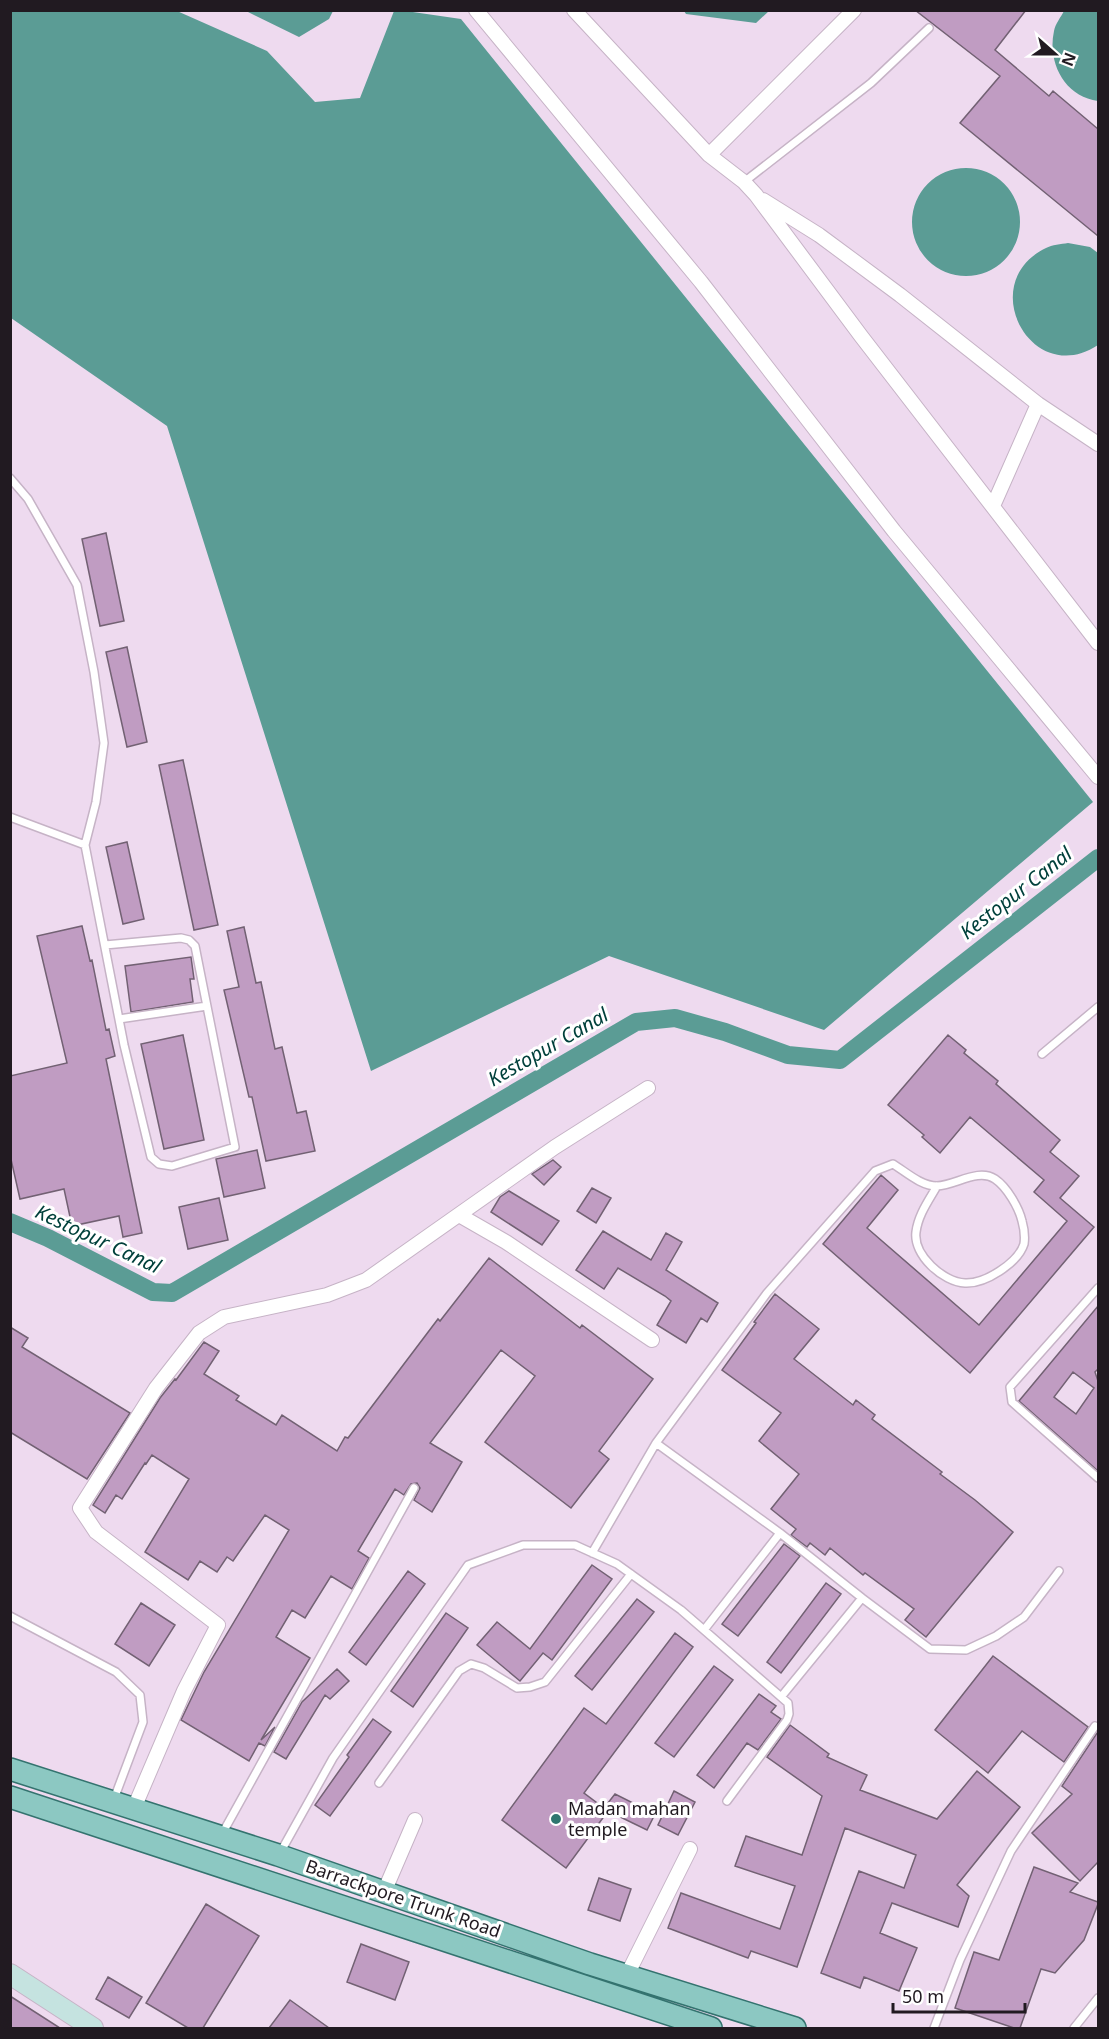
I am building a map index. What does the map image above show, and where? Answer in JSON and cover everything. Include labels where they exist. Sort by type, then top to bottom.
[{"type":"main road","name":"Barrackpore Trunk Road","points":[[10,1769],[278,1855],[627,1976],[795,2028]]},
{"type":"main road","name":"Barrackpore Trunk Road","points":[[10,1797],[711,2028]]},
{"type":"street","points":[[476,10],[701,282],[894,531],[1098,777]]},
{"type":"street","points":[[574,10],[709,155],[744,182],[756,195],[861,336],[1098,643]]},
{"type":"street","points":[[709,155],[854,10]]},
{"type":"street","points":[[756,195],[819,235],[1038,404],[1098,444]]},
{"type":"street","points":[[993,506],[1038,404]]},
{"type":"street","points":[[134,1809],[184,1690],[218,1625],[96,1532],[81,1508],[156,1388],[199,1333],[224,1317],[327,1294],[366,1280],[555,1147],[648,1088]]},
{"type":"street","points":[[459,1215],[506,1242],[652,1340]]},
{"type":"street","points":[[384,1892],[415,1820]]},
{"type":"street","points":[[627,1976],[690,1849]]},
{"type":"street","points":[[10,1974],[93,2028]]},
{"type":"lane","points":[[744,182],[871,83],[929,28]]},
{"type":"lane","points":[[10,478],[28,499],[77,585],[94,672],[104,743],[96,802],[85,845],[119,1019],[151,1157],[159,1164],[172,1166],[235,1147],[195,946],[189,940],[182,938],[105,945]]},
{"type":"lane","points":[[10,817],[85,845]]},
{"type":"lane","points":[[119,1019],[207,1006]]},
{"type":"lane","points":[[1042,1053],[1098,1007]]},
{"type":"lane","points":[[592,1553],[656,1443],[767,1293],[875,1171],[893,1164],[922,1183],[937,1186],[985,1175],[995,1179],[1020,1213],[1024,1234],[1024,1244],[1007,1266],[982,1281],[965,1284],[930,1267],[915,1235],[918,1219],[937,1186]]},
{"type":"lane","points":[[1098,1288],[1010,1387],[1012,1402],[1098,1478]]},
{"type":"lane","points":[[656,1443],[780,1533],[930,1648],[966,1650],[996,1636],[1024,1617],[1059,1570]]},
{"type":"lane","points":[[221,1837],[414,1488]]},
{"type":"lane","points":[[704,1630],[780,1533]]},
{"type":"lane","points":[[278,1855],[333,1758],[468,1565],[523,1545],[575,1545],[617,1564],[681,1610],[788,1703],[787,1720],[727,1801]]},
{"type":"lane","points":[[379,1784],[459,1671],[471,1664],[484,1668],[517,1688],[530,1687],[544,1682],[631,1574]]},
{"type":"lane","points":[[781,1696],[862,1598]]},
{"type":"lane","points":[[10,1616],[116,1672],[140,1695],[143,1722],[113,1802]]},
{"type":"lane","points":[[934,2028],[960,1960],[1011,1851],[1095,1726]]},
{"type":"lane","points":[[1077,2027],[1098,1998]]},
{"type":"shaded area","points":[[11,10],[177,11],[267,51],[315,102],[360,98],[394,11],[461,19],[1093,802],[824,1030],[609,956],[371,1071],[167,426],[11,318]]},
{"type":"shaded area","points":[[246,11],[333,11],[329,19],[299,37]]},
{"type":"shaded area","points":[[684,11],[769,11],[756,23],[686,14]]},
{"type":"shaded area","points":[[1064,11],[1098,11],[1098,101],[1076,93],[1068,86],[1056,66],[1053,55],[1054,31]]},
{"type":"shaded area","points":[[966,168],[987,172],[1004,184],[1016,201],[1020,222],[1016,243],[1004,260],[987,272],[966,276],[945,272],[928,260],[916,243],[912,222],[916,201],[928,184],[945,172]]},
{"type":"shaded area","points":[[1068,243],[1090,247],[1098,253],[1098,345],[1074,355],[1052,353],[1034,343],[1020,326],[1013,306],[1014,284],[1025,264],[1046,248]]},
{"type":"building","points":[[915,10],[1026,10],[995,50],[1049,96],[1053,91],[1098,129],[1098,236],[960,123],[1000,76]]},
{"type":"building","points":[[106,533],[124,621],[100,626],[82,539]]},
{"type":"building","points":[[127,647],[147,742],[127,747],[106,652]]},
{"type":"building","points":[[183,760],[218,925],[194,930],[159,765]]},
{"type":"building","points":[[127,842],[144,919],[123,924],[106,847]]},
{"type":"building","points":[[82,926],[90,961],[92,960],[106,1030],[109,1029],[115,1056],[106,1059],[142,1233],[123,1237],[119,1216],[72,1226],[64,1189],[20,1199],[10,1155],[10,1076],[67,1063],[37,936]]},
{"type":"building","points":[[244,927],[256,983],[261,982],[275,1049],[282,1047],[297,1113],[306,1111],[315,1151],[266,1161],[224,990],[239,987],[227,931]]},
{"type":"building","points":[[191,957],[194,979],[190,979],[193,1002],[131,1012],[125,966]]},
{"type":"building","points":[[183,1035],[204,1140],[164,1149],[141,1044]]},
{"type":"building","points":[[948,1035],[966,1050],[964,1053],[998,1081],[996,1084],[1060,1140],[1050,1152],[1079,1176],[1060,1198],[1094,1227],[970,1373],[823,1244],[881,1175],[898,1190],[867,1228],[979,1325],[1067,1221],[1034,1192],[1044,1180],[970,1117],[940,1153],[922,1137],[924,1135],[888,1105]]},
{"type":"building","points":[[257,1150],[265,1188],[224,1197],[216,1159]]},
{"type":"building","points":[[553,1160],[561,1167],[544,1185],[532,1174]]},
{"type":"building","points":[[592,1188],[611,1198],[596,1223],[577,1211]]},
{"type":"building","points":[[509,1191],[559,1221],[542,1245],[491,1212],[500,1197]]},
{"type":"building","points":[[219,1198],[228,1240],[188,1249],[179,1207]]},
{"type":"building","points":[[603,1231],[651,1260],[666,1233],[682,1242],[666,1270],[718,1303],[707,1322],[701,1318],[686,1343],[657,1325],[671,1301],[665,1296],[618,1268],[604,1289],[576,1270]]},
{"type":"building","points":[[489,1258],[580,1328],[582,1325],[653,1379],[599,1451],[609,1459],[571,1508],[485,1442],[535,1376],[501,1350],[430,1443],[462,1462],[432,1512],[414,1500],[420,1488],[417,1483],[411,1484],[404,1495],[395,1489],[358,1551],[369,1558],[352,1589],[331,1576],[305,1618],[292,1610],[276,1637],[310,1658],[261,1740],[275,1727],[265,1746],[259,1743],[249,1761],[181,1720],[204,1672],[289,1530],[265,1515],[233,1561],[227,1557],[217,1572],[200,1561],[188,1580],[145,1552],[189,1479],[152,1455],[122,1499],[116,1495],[105,1513],[93,1505],[160,1398],[204,1342],[219,1351],[204,1374],[239,1396],[236,1400],[276,1425],[282,1415],[337,1451],[345,1437],[348,1438],[438,1319],[440,1321]]},
{"type":"building","points":[[775,1294],[819,1329],[794,1359],[853,1405],[856,1400],[875,1415],[872,1419],[942,1472],[940,1474],[1013,1532],[926,1637],[905,1620],[914,1609],[865,1573],[863,1575],[830,1548],[825,1555],[810,1543],[807,1547],[791,1535],[796,1529],[771,1509],[799,1474],[759,1441],[781,1413],[722,1370]]},
{"type":"building","points":[[1098,1306],[1098,1369],[1095,1372],[1098,1381],[1098,1471],[1019,1401]],"holes":[[[1073,1372],[1094,1388],[1076,1414],[1054,1397]]]},
{"type":"building","points":[[10,1327],[28,1338],[22,1347],[130,1413],[87,1479],[10,1432]]},
{"type":"building","points":[[784,1544],[800,1556],[738,1636],[722,1624]]},
{"type":"building","points":[[592,1565],[612,1579],[552,1660],[543,1653],[520,1681],[477,1645],[497,1622],[530,1649]]},
{"type":"building","points":[[408,1571],[425,1584],[366,1665],[349,1652]]},
{"type":"building","points":[[826,1583],[841,1594],[781,1673],[767,1662]]},
{"type":"building","points":[[637,1599],[654,1612],[592,1690],[575,1676]]},
{"type":"building","points":[[141,1603],[175,1625],[149,1666],[115,1644]]},
{"type":"building","points":[[446,1613],[468,1628],[413,1707],[391,1691]]},
{"type":"building","points":[[675,1633],[693,1647],[584,1793],[604,1808],[615,1794],[655,1814],[647,1830],[608,1811],[566,1868],[502,1820],[584,1708],[606,1724]]},
{"type":"building","points":[[993,1656],[1088,1727],[1064,1762],[1022,1731],[988,1773],[935,1730]]},
{"type":"building","points":[[714,1666],[733,1680],[674,1757],[655,1743]]},
{"type":"building","points":[[337,1669],[349,1681],[330,1699],[325,1695],[286,1759],[274,1752],[302,1702]]},
{"type":"building","points":[[759,1694],[776,1706],[771,1712],[781,1719],[758,1750],[747,1743],[714,1788],[697,1775]]},
{"type":"building","points":[[373,1719],[391,1732],[330,1816],[315,1805]]},
{"type":"building","points":[[790,1725],[829,1754],[827,1757],[867,1775],[860,1790],[937,1819],[977,1771],[1020,1807],[957,1885],[969,1896],[958,1927],[892,1903],[880,1933],[917,1948],[899,1991],[864,1977],[860,1988],[821,1973],[859,1871],[904,1888],[916,1855],[845,1828],[797,1967],[751,1951],[748,1958],[668,1928],[681,1893],[780,1929],[795,1886],[735,1866],[746,1836],[802,1855],[822,1796],[767,1757]]},
{"type":"building","points":[[1097,1733],[1098,1862],[1080,1881],[1032,1833],[1072,1794],[1062,1786]]},
{"type":"building","points":[[674,1791],[695,1802],[678,1835],[658,1825]]},
{"type":"building","points":[[1034,1867],[1078,1883],[1070,1892],[1098,1902],[1098,1904],[1084,1940],[1055,1973],[1041,1969],[1020,2028],[1014,2028],[955,2008],[974,1952],[999,1960]]},
{"type":"building","points":[[599,1878],[631,1889],[620,1921],[588,1910]]},
{"type":"building","points":[[206,1904],[259,1936],[203,2028],[188,2028],[146,2003]]},
{"type":"building","points":[[361,1944],[409,1962],[395,2000],[347,1982]]},
{"type":"building","points":[[108,1977],[142,1997],[129,2018],[96,1999]]},
{"type":"building","points":[[10,1996],[60,2028],[10,2028]]},
{"type":"building","points":[[290,2000],[329,2028],[269,2028]]},
{"type":"waterway","name":"Kestopur Canal","points":[[10,1222],[48,1238],[153,1292],[172,1293],[636,1022],[675,1018],[725,1032],[788,1055],[840,1060],[1098,858]]},
{"type":"place","name":"Madan mahan temple","points":[[556,1819]]}]
